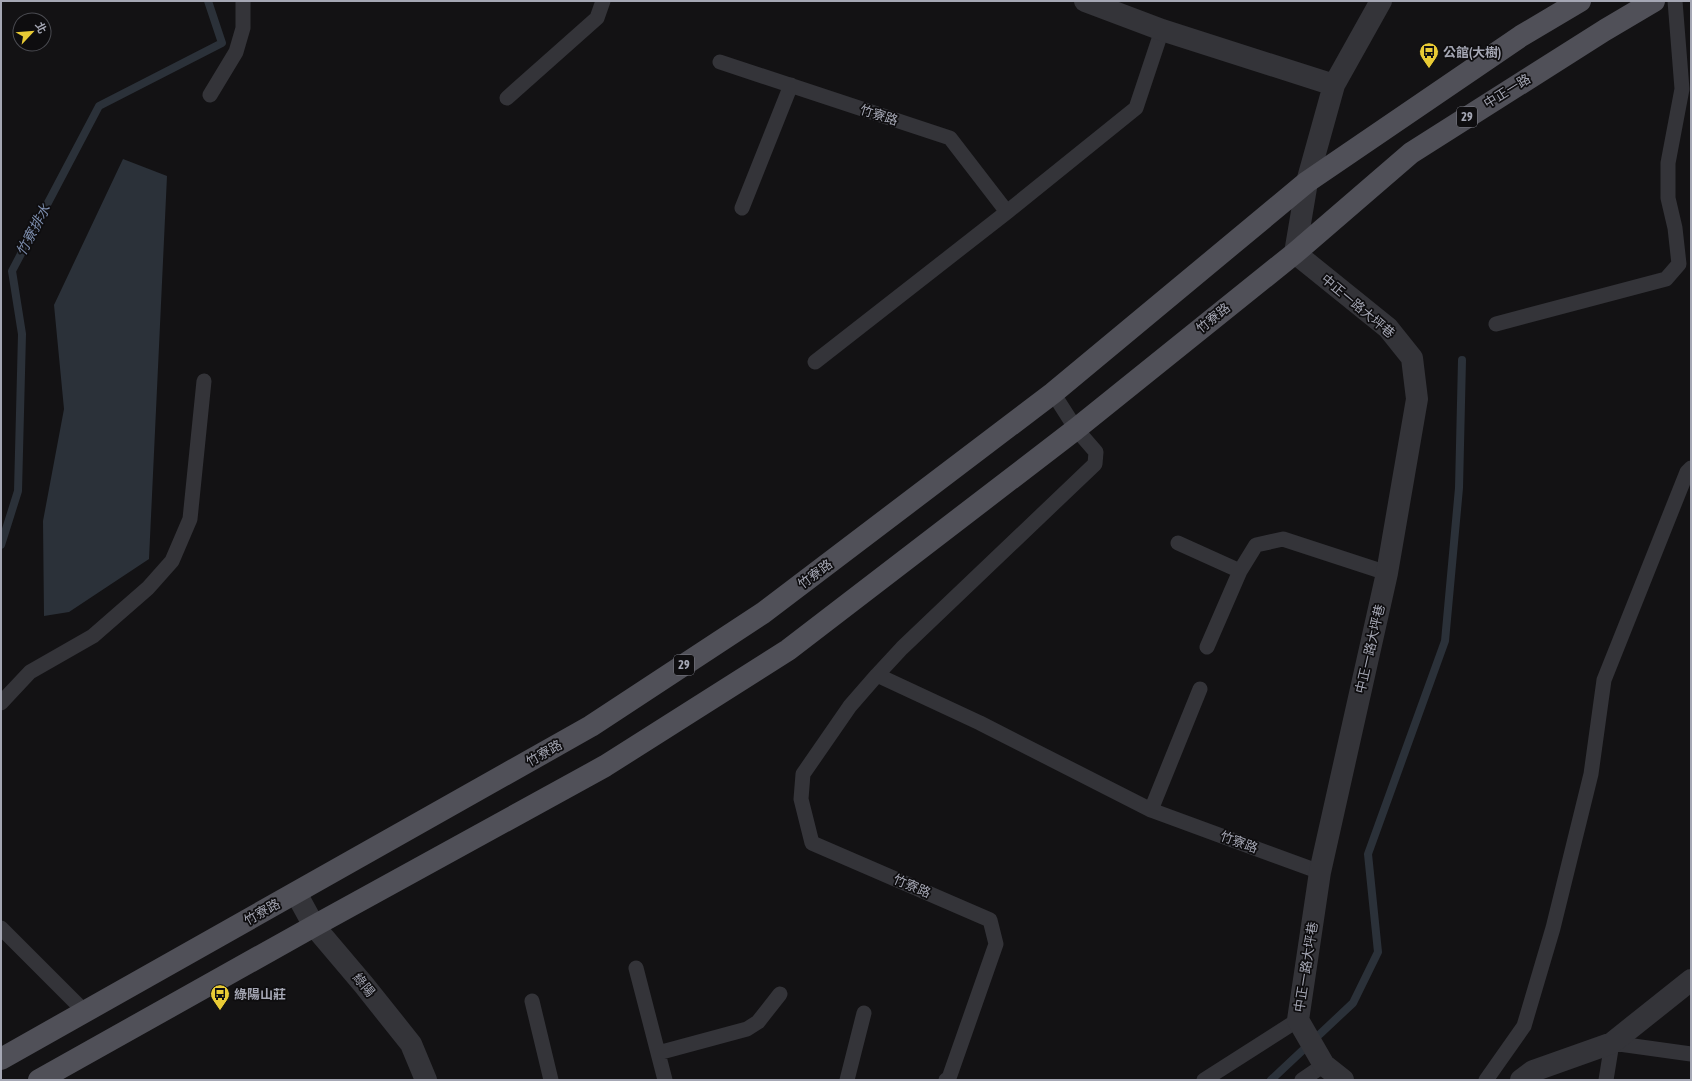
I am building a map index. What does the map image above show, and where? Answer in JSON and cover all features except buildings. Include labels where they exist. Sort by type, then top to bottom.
[{"type":"main road","name":"29","points":[[1306,182],[1520,36],[1580,1]]},
{"type":"main road","name":"中正一路","points":[[1295,253],[1411,153],[1605,30],[1654,1]]},
{"type":"main road","name":"竹寮路","points":[[1,1059],[591,726],[763,613],[1053,393],[1306,182]]},
{"type":"main road","name":"竹寮路","points":[[38,1080],[605,766],[788,650],[1076,429],[1295,253]]},
{"type":"street","points":[[1084,1],[1162,30],[1334,85]]},
{"type":"street","points":[[1295,253],[1306,182],[1334,85],[1381,1]]},
{"type":"street","name":"中正一路大坪巷","points":[[1295,253],[1388,328],[1412,358],[1416,398],[1388,573],[1320,872],[1298,1020],[1324,1066],[1343,1080]]},
{"type":"street","name":"綠陽","points":[[296,893],[314,926],[411,1044],[426,1080]]},
{"type":"street","points":[[1521,1080],[1533,1071],[1612,1043],[1691,980]]},
{"type":"lane","points":[[210,95],[236,52],[243,28],[243,1]]},
{"type":"lane","points":[[507,98],[597,18],[603,1]]},
{"type":"lane","points":[[1496,324],[1666,279],[1679,264],[1675,228],[1668,198],[1668,163],[1682,89],[1675,1]]},
{"type":"lane","points":[[815,362],[1007,212],[1136,108],[1162,30]]},
{"type":"lane","name":"竹寮路","points":[[720,62],[950,138],[1007,212]]},
{"type":"lane","points":[[742,208],[791,85]]},
{"type":"lane","points":[[1,702],[30,672],[93,636],[148,588],[172,561],[190,519],[204,381]]},
{"type":"lane","name":"竹寮路","points":[[946,1080],[949,1078],[996,944],[990,920],[812,843],[801,799],[803,774],[850,706],[902,648],[1095,464],[1096,452],[1076,429],[1053,393]]},
{"type":"lane","points":[[1486,1080],[1524,1026],[1553,928],[1591,774],[1604,680],[1687,472],[1691,468]]},
{"type":"lane","points":[[1207,647],[1240,571],[1256,546],[1283,539],[1388,573]]},
{"type":"lane","points":[[1178,543],[1240,571]]},
{"type":"lane","name":"竹寮路","points":[[877,675],[980,723],[1151,810],[1320,872]]},
{"type":"lane","points":[[1151,810],[1200,689]]},
{"type":"lane","points":[[1,928],[84,1012]]},
{"type":"lane","points":[[636,968],[665,1080]]},
{"type":"lane","points":[[658,1053],[747,1029],[758,1022],[780,994]]},
{"type":"lane","points":[[532,1001],[551,1080]]},
{"type":"lane","points":[[847,1080],[864,1013]]},
{"type":"lane","points":[[1204,1080],[1298,1020]]},
{"type":"lane","points":[[1606,1080],[1612,1043],[1691,1054]]},
{"type":"lane","points":[[1302,1080],[1324,1066]]},
{"type":"shaded area","points":[[123,159],[167,176],[149,559],[69,612],[44,616],[43,521],[64,409],[54,305]]},
{"type":"waterway","name":"竹寮排水","points":[[1,545],[18,491],[22,334],[12,271],[99,106],[222,43],[208,1]]},
{"type":"waterway","points":[[1271,1080],[1353,1003],[1378,952],[1368,854],[1445,641],[1459,488],[1462,360]]},
{"type":"place","name":"公館(大樹)","points":[[1429,69]]},
{"type":"place","name":"綠陽山莊","points":[[220,1011]]}]
